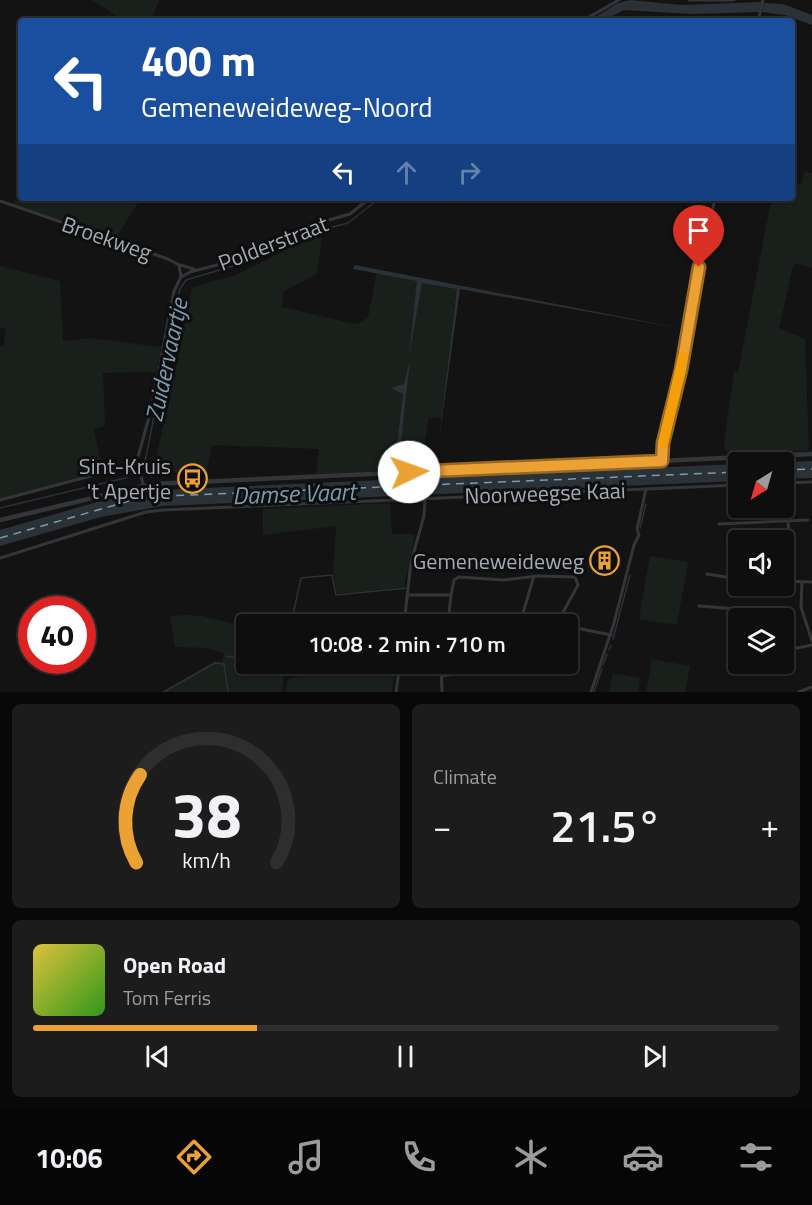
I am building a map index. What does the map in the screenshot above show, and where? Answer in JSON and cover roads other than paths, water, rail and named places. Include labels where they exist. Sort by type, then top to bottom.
[{"type":"street","points":[[587,18],[618,0]]},
{"type":"street","points":[[689,0],[734,0]]},
{"type":"street","points":[[759,18],[763,1]]},
{"type":"street","name":"Broekweg","points":[[0,201],[195,269]]},
{"type":"street","name":"Polderstraat","points":[[181,277],[195,269],[232,261],[304,227],[350,214],[366,201]]},
{"type":"street","points":[[662,461],[665,432],[681,370],[692,302],[714,201]]},
{"type":"street","name":"Broekweg","points":[[179,265],[181,277]]},
{"type":"street","points":[[135,467],[144,440],[172,298],[181,277]]},
{"type":"street","points":[[0,519],[143,484],[812,454]]},
{"type":"street","points":[[135,467],[141,474],[143,484]]},
{"type":"street","points":[[0,500],[135,467]]},
{"type":"street","points":[[794,483],[812,482]]},
{"type":"street","name":"Noorweegse Kaai","points":[[0,558],[146,512],[163,510],[728,485]]},
{"type":"street","points":[[591,692],[610,635],[634,545],[639,536],[637,529],[646,489]]},
{"type":"street","points":[[405,614],[411,562],[424,516],[425,498]]},
{"type":"street","points":[[719,524],[808,520]]},
{"type":"street","points":[[788,521],[788,530]]},
{"type":"street","points":[[707,574],[728,577]]},
{"type":"street","points":[[523,614],[534,576]]},
{"type":"street","points":[[448,614],[454,580],[459,577],[503,580],[534,576],[571,577],[577,579],[578,585],[562,614]]},
{"type":"street","points":[[794,582],[812,582]]},
{"type":"street","points":[[794,648],[812,643],[801,607],[802,582]]},
{"type":"street","points":[[407,595],[451,596]]},
{"type":"street","points":[[699,606],[728,608]]},
{"type":"street","points":[[578,628],[610,635]]},
{"type":"street","points":[[396,692],[398,674]]},
{"type":"street","points":[[442,692],[441,676],[457,674]]},
{"type":"street","points":[[799,692],[812,687]]},
{"type":"water","points":[[630,0],[682,5],[761,2],[759,12],[691,14],[624,10],[608,18],[594,18],[618,3]]},
{"type":"water","points":[[764,3],[783,4],[812,15],[812,25],[785,15],[762,12]]},
{"type":"water","points":[[355,265],[684,329],[460,289],[439,440],[457,289],[422,283],[409,356],[417,281],[353,269]]},
{"type":"water","points":[[410,360],[399,459],[395,463],[403,394],[391,388],[404,384]]},
{"type":"water","points":[[812,461],[812,478],[794,479],[794,462]]},
{"type":"water","name":"Damse Vaart","points":[[728,464],[728,481],[162,506],[101,517],[0,546],[0,530],[97,502],[160,490]]},
{"type":"waterway","name":"Zuidervaartje","points":[[0,508],[125,478],[144,466],[180,289],[186,280],[233,266],[294,237],[348,223],[376,201]]},
{"type":"waterway","points":[[640,528],[646,504]]},
{"type":"waterway","points":[[293,614],[301,578],[332,575],[336,595],[407,588]]},
{"type":"waterway","points":[[613,639],[630,575]]},
{"type":"waterway","points":[[609,650],[611,645]]},
{"type":"waterway","points":[[603,665],[607,654]]},
{"type":"waterway","points":[[226,656],[236,658]]},
{"type":"waterway","points":[[164,692],[215,663],[224,664],[228,692]]},
{"type":"waterway","points":[[594,692],[602,668]]},
{"type":"place","name":"Sint-Kruis 't Apertje","points":[[192,479]]},
{"type":"place","name":"Gemeneweideweg","points":[[605,561]]}]
